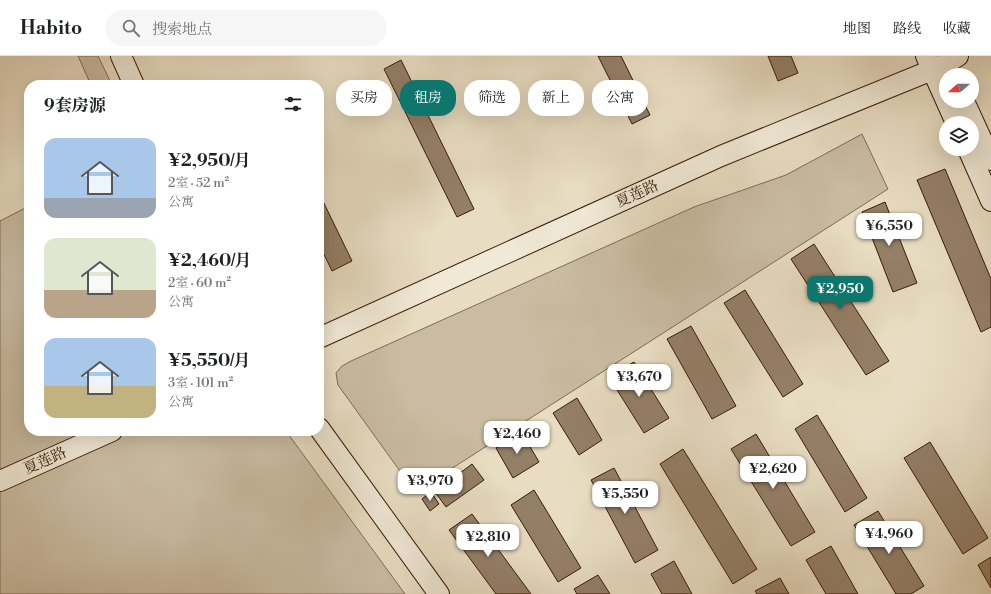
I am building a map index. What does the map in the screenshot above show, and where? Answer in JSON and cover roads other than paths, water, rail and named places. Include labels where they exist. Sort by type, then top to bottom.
[{"type":"street","points":[[121,56],[132,80]]},
{"type":"street","points":[[943,63],[954,116]]},
{"type":"street","name":"夏莲路","points":[[324,336],[721,156],[943,63]]},
{"type":"street","points":[[967,108],[991,160]]},
{"type":"street","points":[[971,156],[991,201]]},
{"type":"street","points":[[324,435],[439,594]]},
{"type":"street","name":"夏莲路","points":[[0,480],[101,436]]}]
